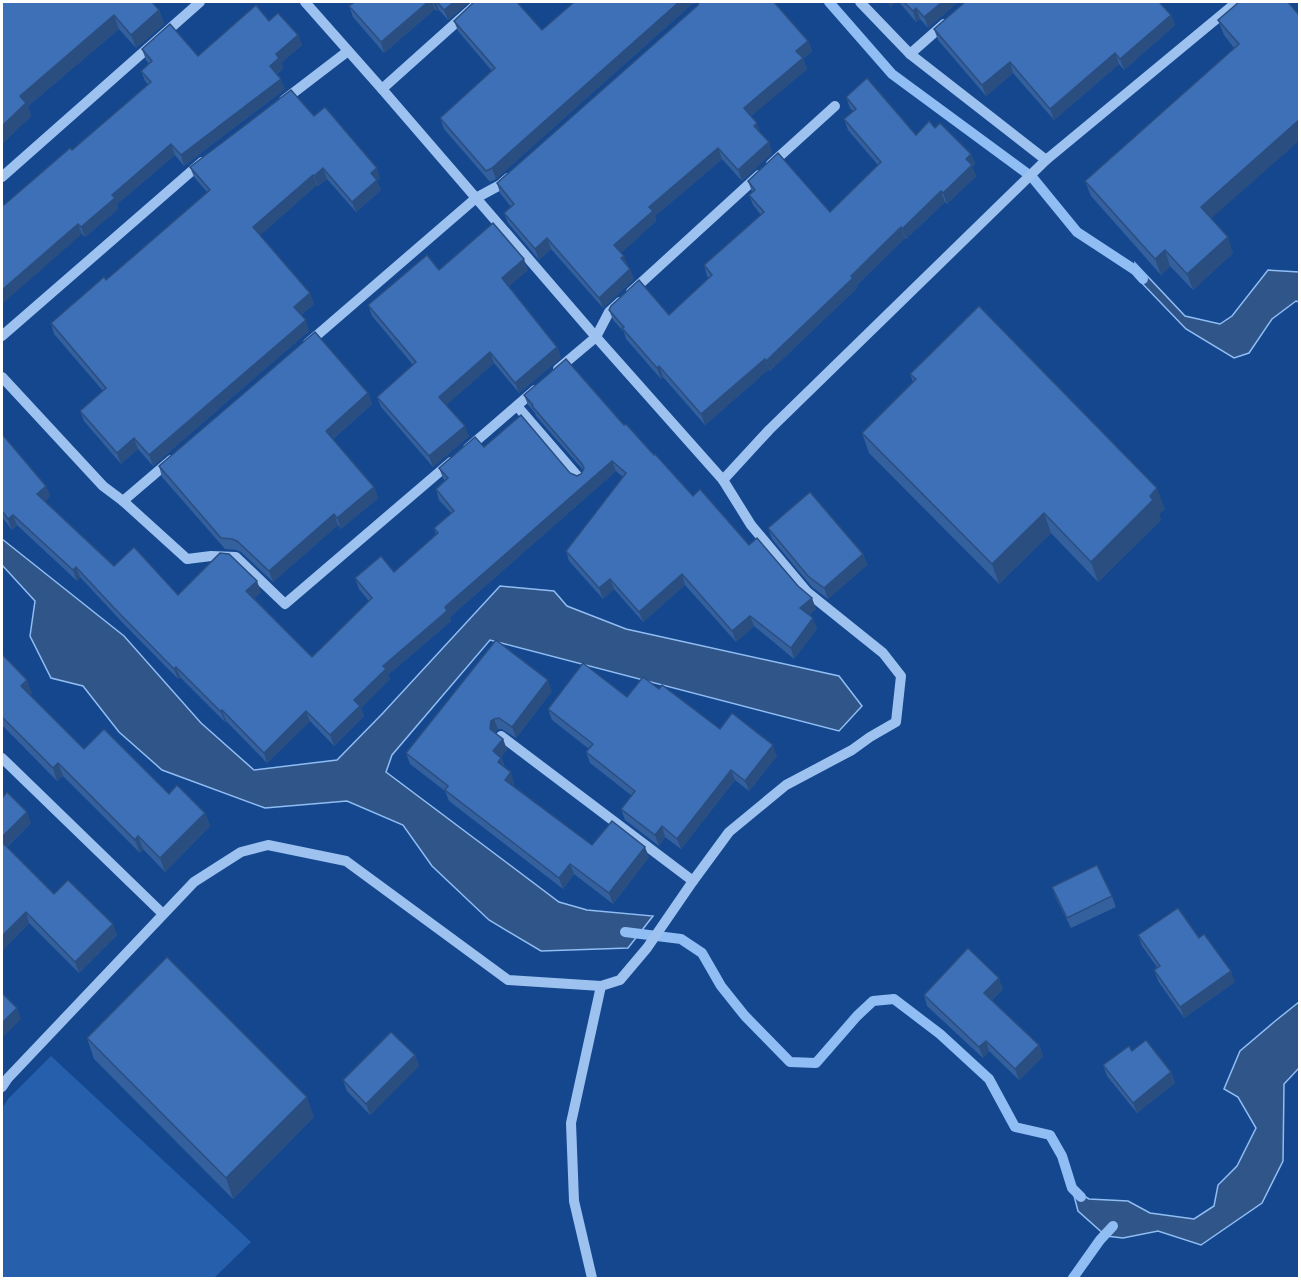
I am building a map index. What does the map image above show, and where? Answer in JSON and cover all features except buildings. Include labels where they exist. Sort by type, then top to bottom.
[{"type":"street","points":[[2,177],[200,2]]},
{"type":"street","points":[[4,1079],[194,882],[241,852],[268,845],[346,861],[508,980],[601,986],[620,980],[647,948],[729,832],[786,785],[852,750],[896,722],[901,676],[883,653],[807,592],[752,525],[723,480],[305,2]]},
{"type":"street","points":[[382,89],[479,2]]},
{"type":"street","points":[[860,2],[910,54],[1046,160]]},
{"type":"street","points":[[723,480],[769,430],[1046,160],[1237,2]]},
{"type":"street","points":[[910,54],[952,16]]},
{"type":"street","points":[[274,108],[348,51]]},
{"type":"street","points":[[2,377],[103,486],[187,559],[211,556],[236,557],[285,604],[596,337],[609,312],[835,106]]},
{"type":"street","points":[[2,336],[190,171],[209,157]]},
{"type":"street","points":[[295,354],[476,198],[500,185],[518,169]]},
{"type":"street","points":[[517,406],[580,479]]},
{"type":"street","points":[[123,501],[177,455]]},
{"type":"street","points":[[501,736],[693,880]]},
{"type":"street","points":[[2,758],[163,914]]},
{"type":"street","points":[[592,1278],[574,1201],[571,1123],[601,986]]},
{"type":"shaded area","points":[[1135,263],[1185,316],[1220,324],[1232,316],[1268,270],[1299,272],[1299,302],[1296,301],[1272,319],[1249,353],[1234,358],[1186,329],[1136,277]]},
{"type":"shaded area","points":[[2,539],[124,636],[201,723],[254,770],[337,760],[500,586],[554,591],[567,606],[626,629],[839,676],[862,706],[839,731],[490,640],[392,755],[386,772],[559,902],[587,910],[653,916],[628,948],[541,951],[489,920],[432,866],[403,825],[347,801],[265,808],[162,770],[119,732],[83,686],[51,678],[30,636],[35,601],[2,565]]},
{"type":"shaded area","points":[[1299,1002],[1299,1068],[1284,1084],[1283,1161],[1262,1203],[1201,1245],[1158,1231],[1123,1238],[1106,1236],[1078,1211],[1072,1188],[1089,1199],[1128,1201],[1150,1213],[1194,1219],[1214,1206],[1218,1185],[1237,1166],[1256,1128],[1238,1097],[1224,1089],[1240,1051]]},
{"type":"shaded area","points":[[51,1056],[251,1242],[214,1278],[2,1278],[2,1108]]},
{"type":"waterway","points":[[829,2],[892,74],[1032,177],[1077,232],[1135,270],[1143,279]]},
{"type":"waterway","points":[[625,932],[681,939],[702,953],[721,986],[745,1016],[790,1062],[816,1063],[873,1001],[894,999],[940,1034],[989,1079],[1015,1127],[1050,1135],[1062,1156],[1072,1188],[1081,1197]]},
{"type":"waterway","points":[[1073,1278],[1113,1226]]}]
